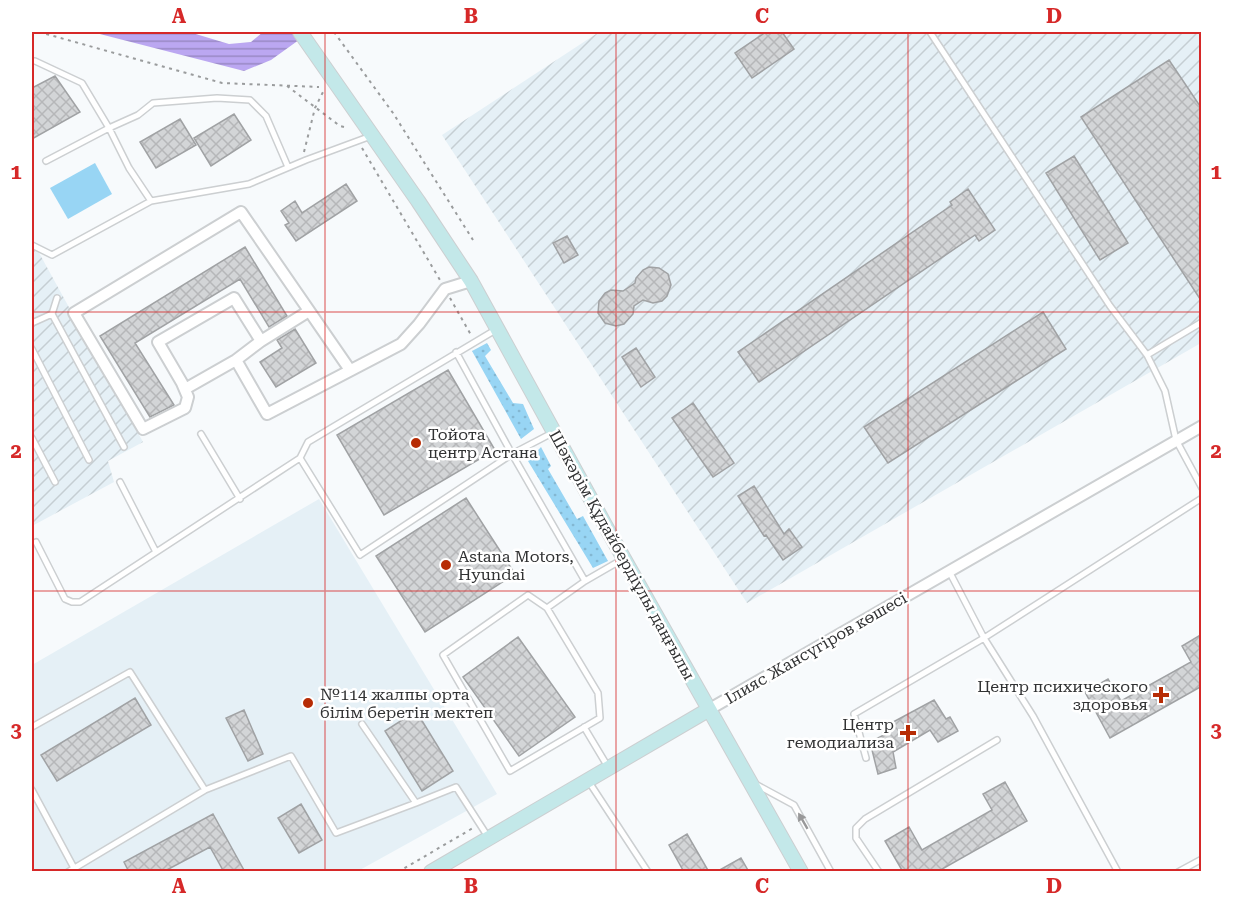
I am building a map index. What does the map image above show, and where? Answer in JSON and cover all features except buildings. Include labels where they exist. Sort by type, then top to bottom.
[{"type":"main road","name":"Шәкәрім Құдайбердіұлы даңғылы","points":[[300,32],[373,135],[471,281],[708,710],[801,872]]},
{"type":"main road","name":"Ілияс Жансүгіров көшесі","points":[[431,872],[708,710]]},
{"type":"street","points":[[261,341],[234,298],[158,342],[188,397],[185,408],[143,429],[74,314],[241,212],[350,370]]},
{"type":"street","points":[[236,360],[267,414],[401,344],[445,289],[471,281]]},
{"type":"street","points":[[185,389],[236,360],[261,341],[309,311]]},
{"type":"street","name":"Ілияс Жансүгіров көшесі","points":[[708,710],[1202,426]]},
{"type":"lane","points":[[930,32],[1110,306],[1147,355],[1165,391],[1176,440],[1202,488]]},
{"type":"lane","points":[[32,61],[67,74],[82,83],[109,128],[129,168],[151,201]]},
{"type":"lane","points":[[46,161],[138,115],[153,103],[218,98],[250,100],[266,116],[288,167]]},
{"type":"lane","points":[[32,245],[52,255],[151,201],[249,184],[301,161],[373,135]]},
{"type":"lane","points":[[57,298],[52,314],[124,447]]},
{"type":"lane","points":[[32,323],[52,314]]},
{"type":"lane","points":[[1147,355],[1202,322]]},
{"type":"lane","points":[[36,542],[65,599],[80,602],[300,458],[308,442],[497,329]]},
{"type":"lane","points":[[32,349],[89,460]]},
{"type":"lane","points":[[456,352],[585,581]]},
{"type":"lane","points":[[300,458],[360,555],[513,454],[554,432]]},
{"type":"lane","points":[[201,434],[240,499]]},
{"type":"lane","points":[[32,438],[55,482]]},
{"type":"lane","points":[[120,482],[156,552]]},
{"type":"lane","points":[[866,758],[854,714],[984,638],[1202,498]]},
{"type":"lane","points":[[547,608],[585,581],[624,559]]},
{"type":"lane","points":[[949,571],[984,638],[1034,716],[1119,872]]},
{"type":"lane","points":[[528,595],[547,608],[598,693],[600,718],[510,771],[443,655],[528,595]]},
{"type":"lane","points":[[32,727],[130,672],[205,790]]},
{"type":"lane","points":[[362,724],[416,803]]},
{"type":"lane","points":[[584,727],[608,768]]},
{"type":"lane","points":[[879,872],[856,838],[856,828],[865,819],[997,740]]},
{"type":"lane","points":[[68,872],[205,790],[291,756],[336,833],[456,788],[488,837]]},
{"type":"lane","points":[[588,780],[648,872]]},
{"type":"lane","points":[[749,781],[794,805],[831,872]]},
{"type":"lane","points":[[32,790],[74,867]]},
{"type":"lane","points":[[1178,872],[1202,859]]},
{"type":"path","points":[[39,32],[222,83],[319,87]]},
{"type":"path","points":[[334,32],[393,112],[473,240]]},
{"type":"path","points":[[287,86],[340,126],[348,128]]},
{"type":"path","points":[[301,161],[315,108],[323,92]]},
{"type":"path","points":[[357,141],[475,341]]},
{"type":"path","points":[[398,872],[480,824]]},
{"type":"shaded area","points":[[92,32],[189,32],[229,44],[251,42],[263,32],[310,32],[271,60],[244,71]]},
{"type":"shaded area","points":[[599,32],[1201,32],[1201,343],[747,603],[442,135]]},
{"type":"shaded area","points":[[95,163],[112,194],[68,219],[50,188]]},
{"type":"shaded area","points":[[32,240],[143,442],[108,461],[114,482],[32,526]]},
{"type":"shaded area","points":[[487,343],[491,350],[485,356],[513,403],[523,404],[534,429],[521,439],[472,351]]},
{"type":"shaded area","points":[[541,447],[551,466],[548,469],[577,519],[583,516],[608,561],[593,568],[528,461]]},
{"type":"shaded area","name":"№114 жалпы орта білім беретін мектеп","points":[[319,499],[497,794],[358,871],[32,871],[32,665]]},
{"type":"place","name":"Тойота центр Астана","points":[[416,443]]},
{"type":"place","name":"Astana Motors, Hyundai","points":[[446,565]]},
{"type":"place","name":"Центр психического здоровья","points":[[1161,695]]},
{"type":"place","name":"№114 жалпы орта білім беретін мектеп","points":[[308,703]]},
{"type":"place","name":"Центр гемодиализа","points":[[908,733]]}]
